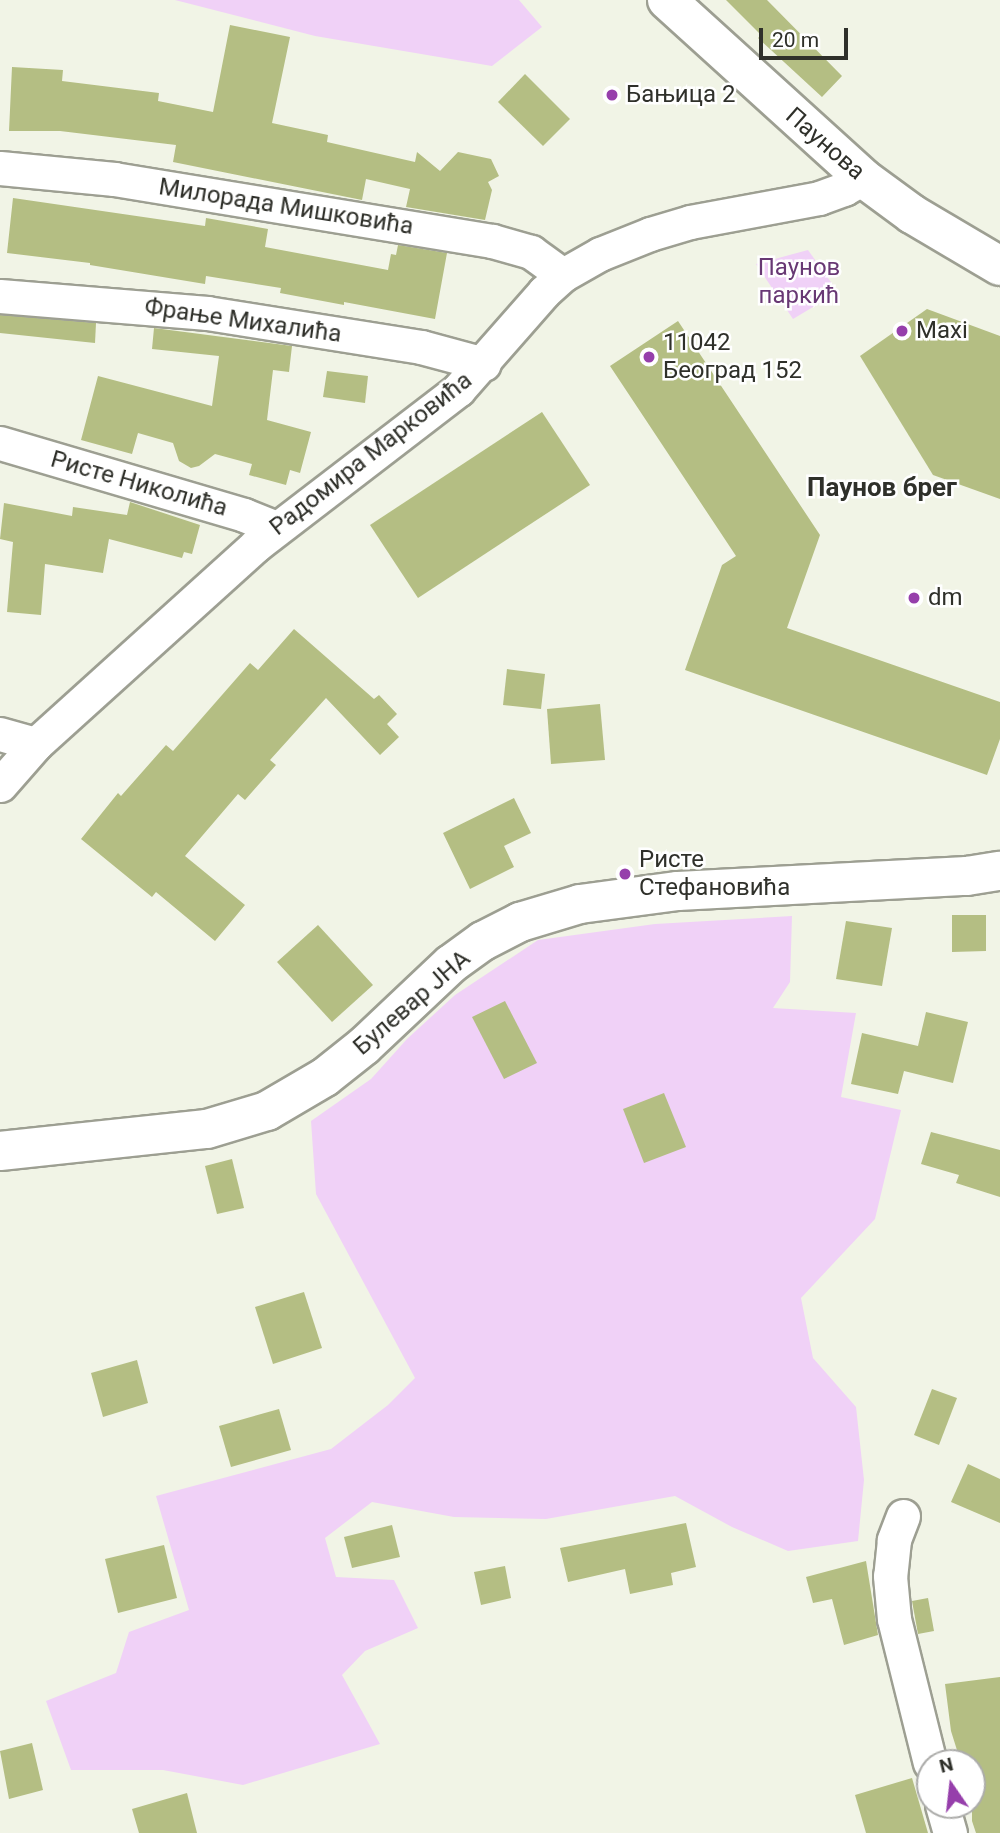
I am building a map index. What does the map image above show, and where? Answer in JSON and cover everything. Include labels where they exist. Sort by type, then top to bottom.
[{"type":"main road","name":"Паунова","points":[[667,0],[863,177],[912,214],[1000,266]]},
{"type":"main road","name":"Булевар ЈНА","points":[[0,1151],[207,1129],[267,1111],[325,1077],[364,1046],[451,964],[483,941],[520,922],[580,904],[678,891],[954,877],[1000,871]]},
{"type":"street","name":"Милорада Мишковића","points":[[0,169],[114,179],[492,241],[531,252],[563,275]]},
{"type":"street","name":"Радомира Марковића","points":[[0,785],[36,744],[276,528],[458,390],[484,364],[544,292],[563,275],[600,254],[650,234],[690,222],[819,198],[844,190],[863,177]]},
{"type":"street","name":"Фрање Михалића","points":[[0,296],[207,313],[421,347],[484,364]]},
{"type":"street","name":"Ристе Николића","points":[[0,443],[244,515],[276,528]]},
{"type":"street","points":[[0,734],[36,744]]},
{"type":"street","points":[[903,1516],[894,1540],[890,1576],[894,1619],[926,1749]]},
{"type":"green space","points":[[175,0],[519,0],[542,27],[492,66],[315,36]]},
{"type":"green space","name":"Паунов паркић","points":[[808,250],[838,292],[793,319],[756,264]]},
{"type":"green space","points":[[792,916],[790,982],[773,1008],[856,1013],[841,1097],[901,1110],[875,1219],[801,1298],[813,1358],[856,1407],[864,1480],[858,1541],[788,1551],[732,1527],[675,1496],[546,1519],[454,1517],[372,1502],[325,1538],[336,1577],[394,1580],[418,1628],[365,1651],[342,1675],[380,1744],[243,1785],[163,1770],[71,1770],[46,1701],[116,1673],[129,1632],[189,1610],[156,1496],[331,1449],[388,1405],[415,1378],[316,1194],[311,1121],[371,1079],[407,1039],[455,995],[538,940],[655,924]]},
{"type":"building","points":[[726,0],[767,0],[842,76],[822,97],[758,38],[761,35]]},
{"type":"building","points":[[230,25],[290,37],[272,123],[328,135],[327,142],[415,162],[417,152],[440,171],[458,152],[491,159],[499,176],[488,182],[492,190],[485,220],[406,207],[410,189],[366,179],[362,200],[173,162],[176,145],[60,131],[9,131],[12,67],[63,70],[62,81],[159,93],[158,101],[213,112]]},
{"type":"building","points":[[525,74],[570,119],[543,146],[498,102]]},
{"type":"building","points":[[13,198],[205,226],[206,218],[268,229],[265,247],[388,270],[391,254],[396,255],[398,245],[447,253],[435,319],[280,293],[281,288],[206,276],[205,284],[90,263],[7,253]]},
{"type":"building","points":[[927,309],[1000,336],[1000,499],[933,475],[860,356]]},
{"type":"building","points":[[0,315],[96,323],[95,343],[0,333]]},
{"type":"building","points":[[678,321],[820,535],[787,628],[1000,702],[1000,739],[987,775],[685,670],[722,565],[736,556],[610,366]]},
{"type":"building","points":[[154,328],[292,346],[289,372],[273,370],[267,420],[311,432],[300,473],[290,470],[286,485],[249,475],[252,464],[215,454],[199,466],[191,468],[179,461],[173,443],[138,433],[132,454],[81,440],[98,376],[212,406],[219,356],[152,349]]},
{"type":"building","points":[[327,371],[368,376],[365,403],[323,397]]},
{"type":"building","points":[[542,412],[590,485],[418,598],[370,525]]},
{"type":"building","points":[[130,502],[200,525],[192,554],[184,552],[182,558],[109,539],[103,573],[45,564],[41,615],[7,612],[13,542],[0,539],[4,503],[72,516],[73,507],[127,515]]},
{"type":"building","points":[[294,629],[374,699],[379,695],[397,714],[387,724],[399,737],[380,755],[326,698],[270,760],[276,765],[245,800],[238,794],[185,856],[245,905],[215,941],[156,892],[152,897],[81,839],[118,793],[121,796],[166,745],[173,751],[250,663],[258,670]]},
{"type":"building","points":[[507,669],[545,674],[541,709],[503,705]]},
{"type":"building","points":[[600,704],[605,760],[551,764],[547,709]]},
{"type":"building","points":[[514,798],[531,833],[504,846],[514,867],[470,889],[443,833]]},
{"type":"building","points":[[952,915],[986,915],[986,951],[952,952]]},
{"type":"building","points":[[846,921],[892,928],[882,986],[836,979]]},
{"type":"building","points":[[318,925],[373,985],[332,1022],[277,962]]},
{"type":"building","points":[[505,1001],[537,1063],[504,1079],[472,1017]]},
{"type":"building","points":[[926,1012],[968,1022],[953,1083],[904,1071],[898,1094],[851,1084],[862,1033],[918,1046]]},
{"type":"building","points":[[664,1093],[686,1147],[644,1163],[623,1109]]},
{"type":"building","points":[[931,1132],[1000,1150],[1000,1197],[956,1183],[959,1175],[921,1164]]},
{"type":"building","points":[[232,1159],[244,1208],[217,1214],[205,1166]]},
{"type":"building","points":[[304,1292],[322,1348],[273,1364],[255,1307]]},
{"type":"building","points":[[137,1360],[148,1403],[103,1417],[91,1373]]},
{"type":"building","points":[[932,1389],[957,1398],[939,1445],[914,1435]]},
{"type":"building","points":[[279,1409],[291,1450],[231,1467],[219,1426]]},
{"type":"building","points":[[968,1464],[1000,1479],[1000,1523],[951,1502]]},
{"type":"building","points":[[686,1523],[696,1567],[671,1573],[673,1585],[630,1594],[625,1569],[568,1582],[560,1548]]},
{"type":"building","points":[[392,1525],[400,1557],[352,1568],[344,1537]]},
{"type":"building","points":[[164,1545],[177,1598],[118,1613],[105,1559]]},
{"type":"building","points":[[866,1561],[878,1635],[844,1645],[832,1599],[813,1603],[806,1577]]},
{"type":"building","points":[[505,1566],[511,1598],[481,1605],[474,1572]]},
{"type":"building","points":[[928,1598],[934,1631],[918,1634],[912,1601]]},
{"type":"building","points":[[1000,1677],[1000,1833],[976,1833],[972,1819],[986,1819],[986,1749],[957,1749],[951,1731],[945,1684]]},
{"type":"building","points":[[32,1743],[43,1790],[9,1799],[0,1751]]},
{"type":"building","points":[[912,1778],[916,1792],[916,1819],[924,1819],[928,1833],[866,1833],[855,1795]]},
{"type":"building","points":[[187,1793],[197,1833],[139,1833],[132,1809]]},
{"type":"place","name":"Бањица 2","points":[[612,95]]},
{"type":"place","name":"Maxi","points":[[902,331]]},
{"type":"place","name":"11042 Београд 152","points":[[649,357]]},
{"type":"place","name":"dm","points":[[914,598]]},
{"type":"place","name":"Ристе Стефановића","points":[[625,874]]},
{"type":"district","name":"Паунов брег","points":[[882,488]]}]
